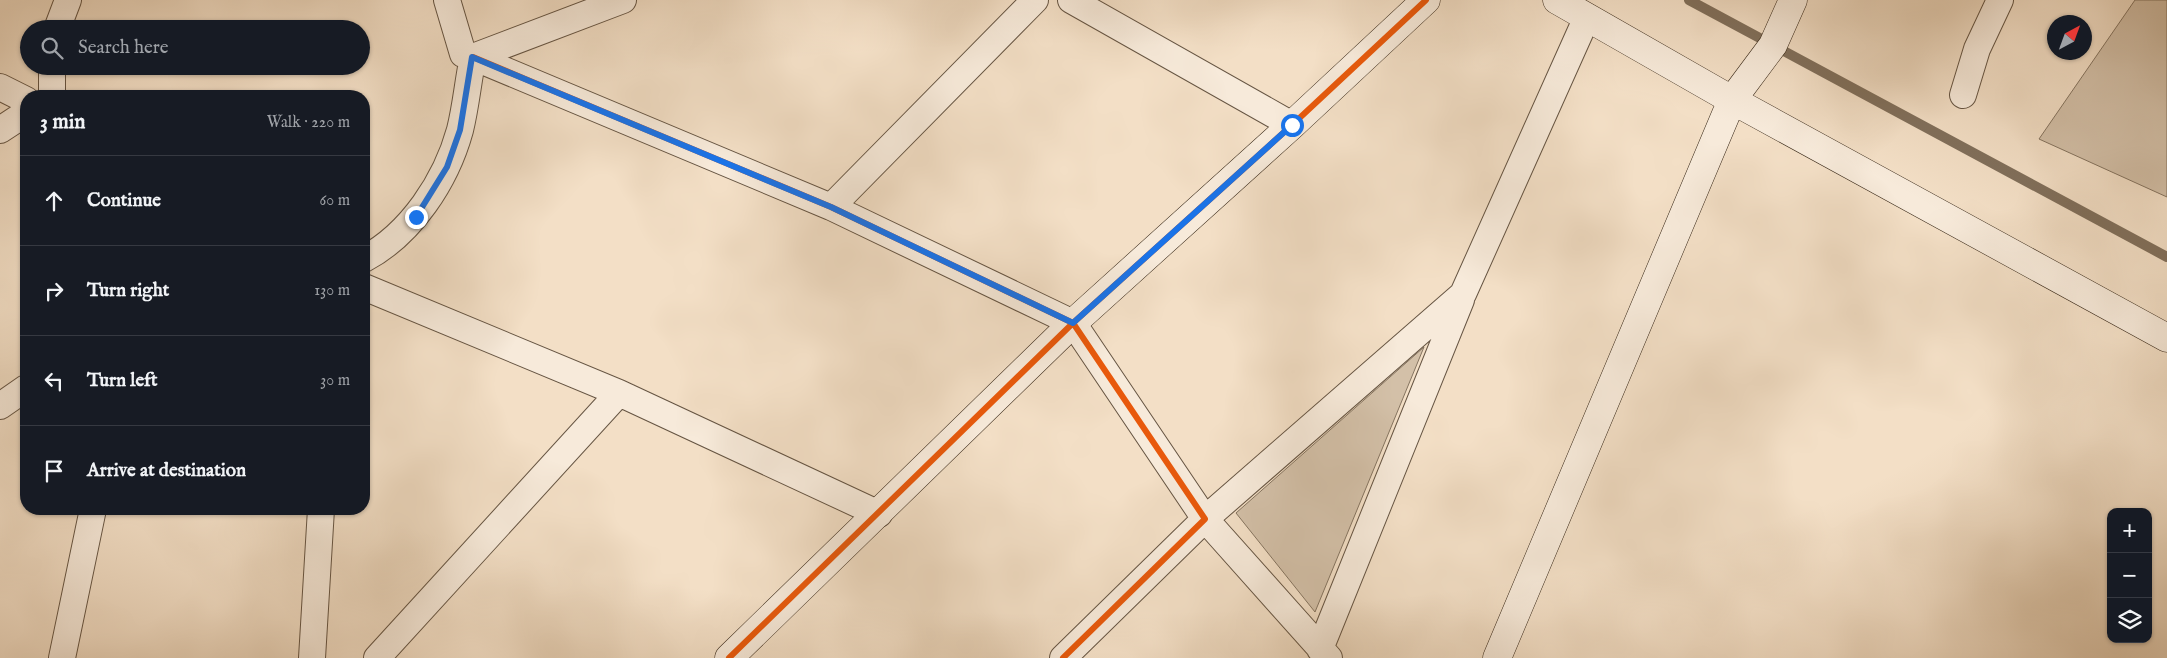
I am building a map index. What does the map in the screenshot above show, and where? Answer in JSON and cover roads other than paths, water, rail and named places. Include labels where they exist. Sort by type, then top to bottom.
[{"type":"street","points":[[60,20],[68,0]]},
{"type":"street","points":[[447,0],[463,54],[831,207],[1073,323],[1205,519],[1324,654],[1463,294],[1587,17]]},
{"type":"street","points":[[472,57],[623,0]]},
{"type":"street","points":[[831,207],[1035,0]]},
{"type":"street","points":[[1071,0],[1292,125]]},
{"type":"street","points":[[729,658],[1073,323],[1292,125],[1426,0]]},
{"type":"street","points":[[1557,0],[1732,100],[2167,338]]},
{"type":"street","points":[[1497,658],[1732,100],[1773,45],[1794,0]]},
{"type":"street","points":[[1963,95],[1977,49],[2000,0]]},
{"type":"street","points":[[370,256],[378,252],[416,217],[447,167],[460,130],[472,57]]},
{"type":"street","points":[[52,75],[52,90]]},
{"type":"street","points":[[0,87],[20,97]]},
{"type":"street","points":[[0,130],[20,117]]},
{"type":"street","points":[[370,289],[619,393],[879,514]]},
{"type":"street","points":[[1064,658],[1205,519],[1463,294]]},
{"type":"street","points":[[0,406],[20,392]]},
{"type":"street","points":[[377,658],[619,393]]},
{"type":"street","points":[[62,658],[92,515]]},
{"type":"street","points":[[312,658],[321,515]]},
{"type":"waterway","points":[[1689,0],[2167,257]]}]
